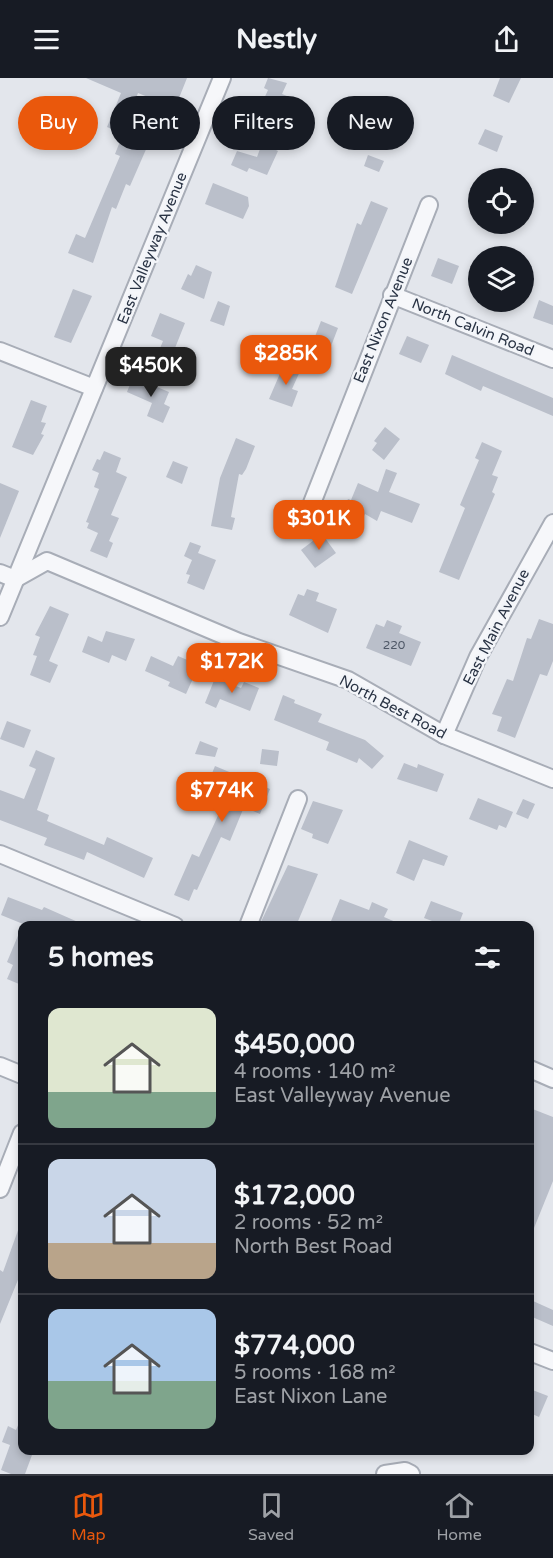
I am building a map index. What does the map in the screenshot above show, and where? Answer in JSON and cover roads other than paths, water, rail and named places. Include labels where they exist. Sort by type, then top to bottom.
[{"type":"street","name":"East Valleyway Avenue","points":[[0,617],[7,576],[94,388],[222,78]]},
{"type":"street","name":"East Nixon Avenue","points":[[312,503],[429,205]]},
{"type":"street","name":"North Calvin Road","points":[[392,296],[553,359]]},
{"type":"street","points":[[0,351],[94,388]]},
{"type":"street","name":"East Main Avenue","points":[[444,735],[478,657],[553,523]]},
{"type":"street","name":"North Best Road","points":[[7,576],[47,561],[240,642],[348,680],[444,735],[553,779]]},
{"type":"street","points":[[250,921],[298,799]]},
{"type":"street","points":[[0,854],[164,921]]},
{"type":"street","points":[[0,1066],[18,1073]]},
{"type":"street","points":[[534,1071],[553,1078]]},
{"type":"street","points":[[0,1188],[18,1143]]},
{"type":"street","points":[[534,1354],[553,1361]]},
{"type":"street","points":[[385,1474],[405,1472],[411,1474]]}]
